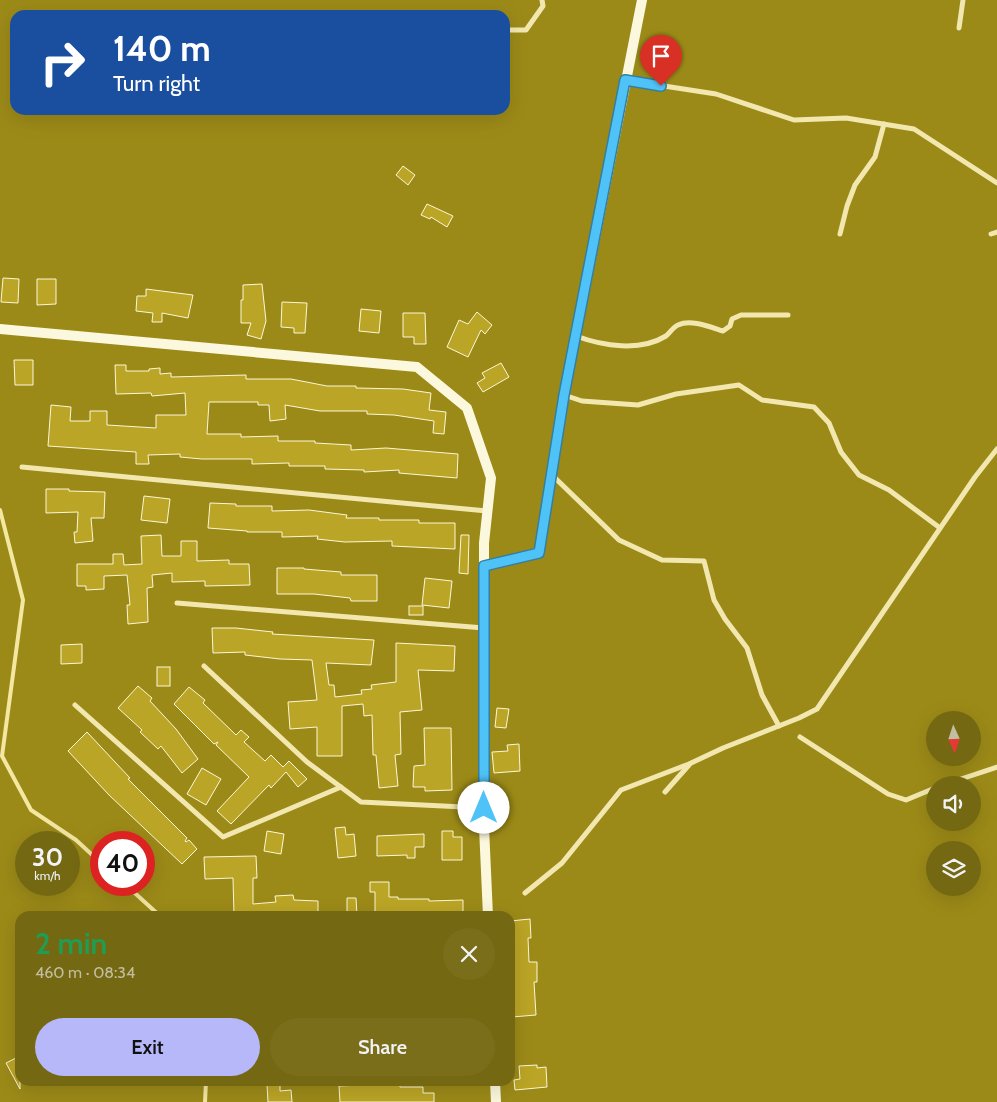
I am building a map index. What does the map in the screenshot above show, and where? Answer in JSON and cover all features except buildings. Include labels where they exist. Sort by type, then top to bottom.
[{"type":"street","points":[[510,30],[526,30],[542,6],[542,0]]},
{"type":"street","points":[[484,566],[539,553],[564,395],[642,0]]},
{"type":"street","points":[[959,28],[963,0]]},
{"type":"street","points":[[625,80],[716,94],[794,120],[846,118],[914,129],[997,183]]},
{"type":"street","points":[[840,234],[846,206],[855,185],[875,157],[884,124]]},
{"type":"street","points":[[576,336],[598,344],[645,344],[666,336],[678,325],[695,324],[723,330],[730,326],[732,319],[741,315],[788,315]]},
{"type":"street","points":[[0,329],[417,367],[467,408],[490,478],[484,566],[484,808],[488,911]]},
{"type":"street","points":[[564,395],[582,401],[638,405],[676,394],[739,385],[762,400],[814,407],[829,422],[841,452],[859,476],[889,490],[940,528]]},
{"type":"street","points":[[525,893],[562,863],[621,790],[689,764],[817,709],[975,476],[997,449]]},
{"type":"street","points":[[22,467],[487,511]]},
{"type":"street","points":[[551,473],[619,540],[662,560],[704,561],[714,600],[725,619],[747,648],[762,695],[779,726]]},
{"type":"street","points":[[177,603],[484,628]]},
{"type":"street","points":[[204,666],[306,762],[361,802],[484,808]]},
{"type":"street","points":[[75,705],[223,838],[341,787]]},
{"type":"street","points":[[800,738],[888,794],[906,800],[926,792]]},
{"type":"street","points":[[666,792],[689,764]]},
{"type":"street","points":[[970,776],[997,767]]},
{"type":"street","points":[[495,1086],[496,1102]]},
{"type":"waterway","points":[[0,510],[23,600],[2,756],[31,810],[76,840],[90,853]]},
{"type":"waterway","points":[[138,896],[155,911]]},
{"type":"waterway","points":[[205,1102],[206,1086]]},
{"type":"route","points":[[484,808],[484,566],[539,553],[564,395],[625,80],[661,86]]}]
